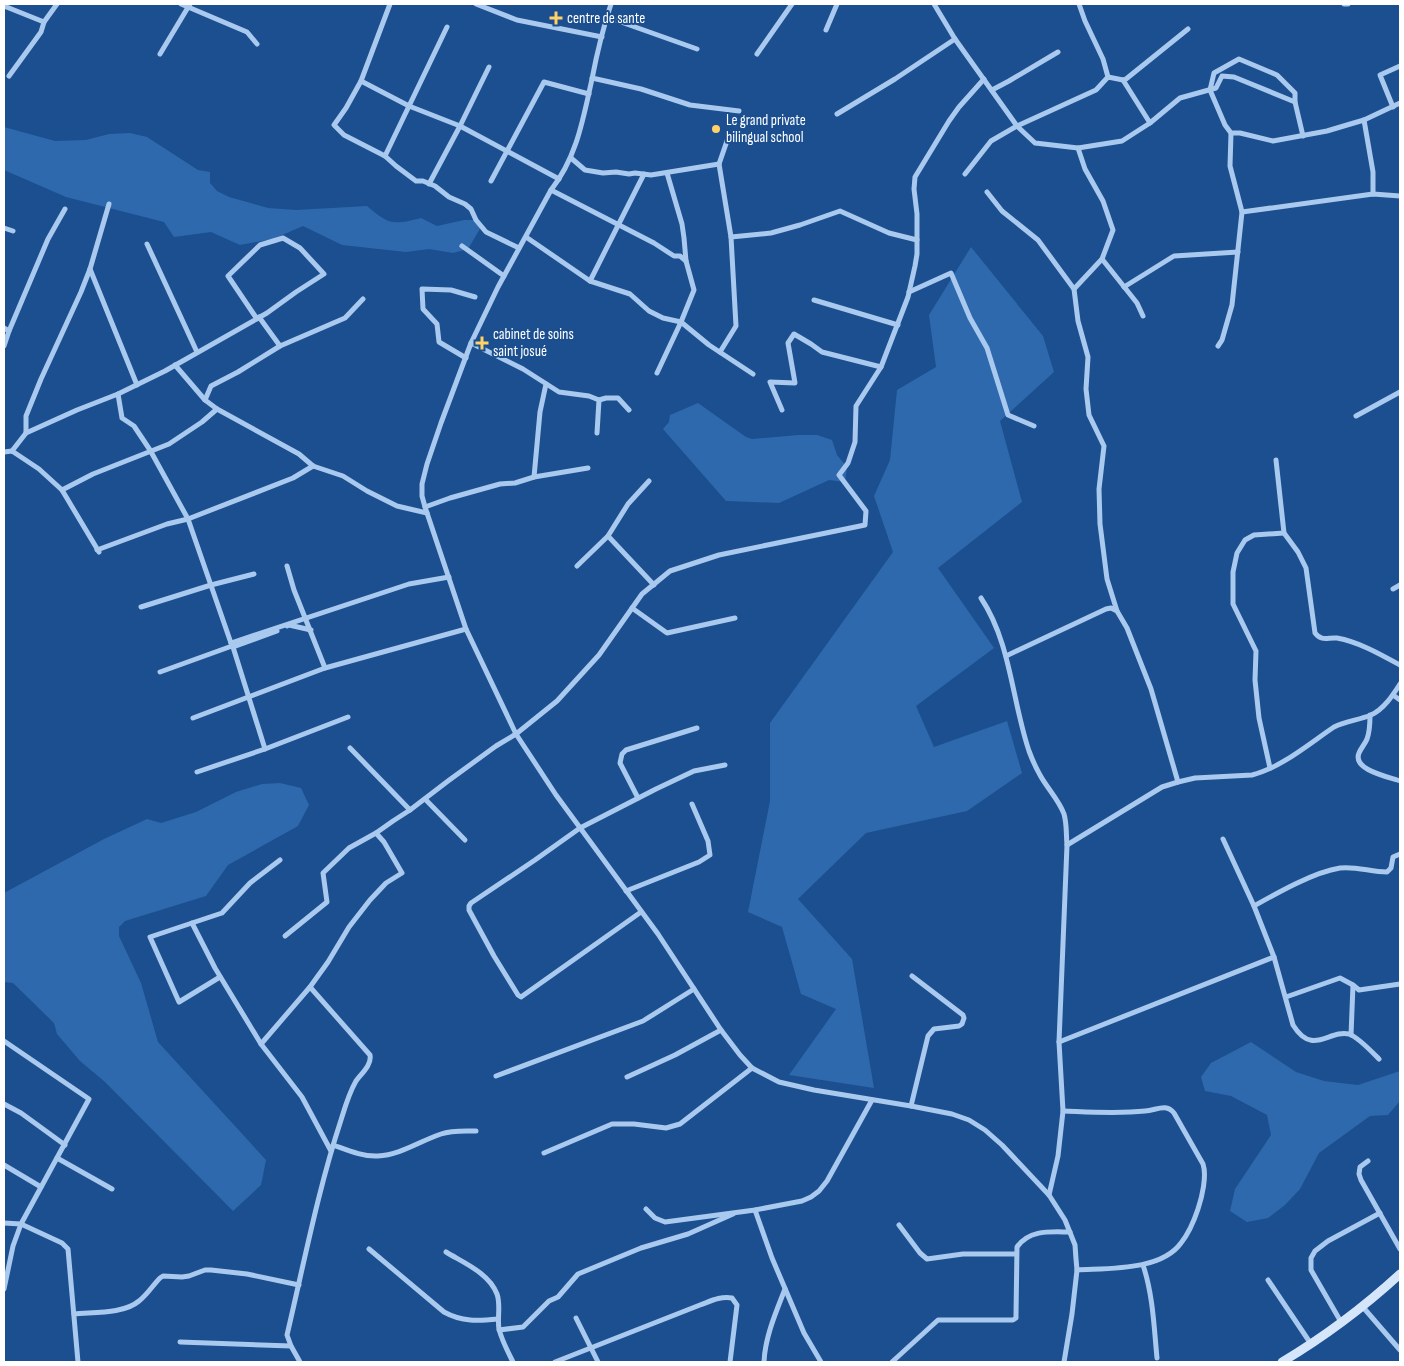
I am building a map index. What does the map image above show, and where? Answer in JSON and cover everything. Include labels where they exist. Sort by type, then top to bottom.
[{"type":"street","points":[[9,76],[41,32],[44,22],[57,4]]},
{"type":"street","points":[[181,4],[247,32],[257,44]]},
{"type":"street","points":[[390,4],[361,81],[334,125],[344,135],[386,156],[416,181],[423,181],[435,186],[449,197],[465,204],[486,232],[519,248]]},
{"type":"street","points":[[476,4],[517,20],[602,37]]},
{"type":"street","points":[[611,4],[585,111],[571,158],[519,248],[471,343],[441,423],[422,484],[422,496],[426,510],[466,629],[516,734],[556,794],[626,890],[740,1055],[752,1068],[779,1082],[814,1090],[952,1114],[969,1120],[985,1130],[1002,1145],[1049,1195],[1066,1220],[1075,1245],[1077,1270],[1064,1362]]},
{"type":"street","points":[[757,54],[792,4]]},
{"type":"street","points":[[826,30],[837,4]]},
{"type":"street","points":[[934,4],[955,39],[1017,126],[1036,143],[1078,148],[1122,141],[1150,123],[1180,98],[1216,88],[1222,76],[1234,77],[1295,102]]},
{"type":"street","points":[[1080,4],[1085,21],[1103,59],[1108,77]]},
{"type":"street","points":[[4,6],[44,22]]},
{"type":"street","points":[[160,54],[189,6]]},
{"type":"street","points":[[607,17],[697,49]]},
{"type":"street","points":[[386,156],[447,27]]},
{"type":"street","points":[[1108,77],[1123,80],[1133,75],[1188,28]]},
{"type":"street","points":[[837,114],[895,79],[955,39]]},
{"type":"street","points":[[992,90],[1009,82],[1058,52]]},
{"type":"street","points":[[1218,346],[1222,340],[1232,305],[1242,212],[1230,166],[1231,133],[1210,90],[1214,73],[1239,59],[1277,75],[1295,93],[1302,136]]},
{"type":"street","points":[[1393,107],[1380,75],[1400,66]]},
{"type":"street","points":[[429,184],[490,67]]},
{"type":"street","points":[[965,174],[991,141],[1017,126],[1096,90],[1108,77]]},
{"type":"street","points":[[592,78],[641,89],[690,105],[739,111]]},
{"type":"street","points":[[285,936],[327,902],[323,873],[349,848],[376,833],[410,810],[496,746],[516,734],[557,701],[598,655],[642,594],[670,571],[719,555],[865,525],[866,511],[839,475],[848,463],[855,442],[856,406],[882,367],[909,292],[917,254],[915,177],[948,121],[984,79]]},
{"type":"street","points":[[1123,80],[1150,123]]},
{"type":"street","points":[[361,81],[409,106],[460,126],[559,179]]},
{"type":"street","points":[[491,181],[544,82],[589,94]]},
{"type":"street","points":[[1231,133],[1273,141],[1327,131],[1364,120],[1400,104]]},
{"type":"street","points":[[1364,120],[1373,172],[1373,194]]},
{"type":"street","points":[[720,352],[736,326],[730,237],[719,164],[728,138]]},
{"type":"street","points":[[1074,289],[1102,260],[1113,230],[1103,200],[1085,169],[1078,148]]},
{"type":"street","points":[[571,158],[585,170],[603,173],[616,172],[650,175],[719,164]]},
{"type":"street","points":[[657,373],[694,290],[686,261],[682,224],[667,173]]},
{"type":"street","points":[[590,281],[644,174]]},
{"type":"street","points":[[551,190],[654,243],[674,256],[680,256],[686,261]]},
{"type":"street","points":[[987,192],[1002,211],[1038,240],[1074,289],[1078,322],[1088,357],[1086,390],[1089,415],[1104,446],[1099,489],[1100,524],[1106,579],[1117,611],[1127,628],[1151,689],[1178,782]]},
{"type":"street","points":[[1242,212],[1373,194],[1400,196]]},
{"type":"street","points":[[26,433],[26,416],[90,269],[109,204]]},
{"type":"street","points":[[4,346],[6,330],[48,239],[65,209]]},
{"type":"street","points":[[730,237],[771,233],[840,211],[889,233],[917,240]]},
{"type":"street","points":[[4,228],[13,231]]},
{"type":"street","points":[[526,237],[590,281],[630,294],[649,311],[663,318],[681,322],[752,374]]},
{"type":"street","points":[[12,451],[26,433],[118,394],[175,365],[258,318],[324,274],[300,248],[283,238],[260,244],[228,276],[258,318],[280,346]]},
{"type":"street","points":[[147,244],[197,352]]},
{"type":"street","points":[[462,246],[504,276]]},
{"type":"street","points":[[1124,287],[1174,256],[1238,252]]},
{"type":"street","points":[[1102,260],[1137,303],[1143,316]]},
{"type":"street","points":[[90,269],[137,385]]},
{"type":"street","points":[[909,292],[951,273],[970,318],[987,348],[1008,415],[1034,426]]},
{"type":"street","points":[[466,358],[439,342],[438,324],[423,309],[422,288],[451,290],[475,297]]},
{"type":"street","points":[[205,400],[211,386],[280,346],[345,318],[363,299]]},
{"type":"street","points":[[814,300],[898,325]]},
{"type":"street","points":[[782,410],[770,382],[795,383],[788,343],[794,334],[822,352],[882,367]]},
{"type":"street","points":[[471,343],[559,392],[589,396],[599,400],[618,398],[629,410]]},
{"type":"street","points":[[175,365],[205,400],[217,410],[299,454],[313,466],[343,476],[397,506],[426,510],[466,494],[500,484],[515,483],[534,477],[588,468]]},
{"type":"street","points":[[534,477],[540,412],[546,384]]},
{"type":"street","points":[[1356,416],[1400,392]]},
{"type":"street","points":[[118,394],[122,418],[134,426],[150,450],[188,519],[212,585],[265,749]]},
{"type":"street","points":[[598,433],[599,400]]},
{"type":"street","points":[[62,490],[93,474],[169,444],[217,410]]},
{"type":"street","points":[[4,452],[12,451],[39,469],[62,490],[98,551],[166,524],[188,519],[293,478],[313,466]]},
{"type":"street","points":[[1276,460],[1284,533],[1298,552],[1306,568],[1314,629],[1318,636],[1327,640],[1335,638],[1358,644],[1400,664]]},
{"type":"street","points":[[577,566],[608,536],[628,504],[649,481]]},
{"type":"street","points":[[1270,768],[1259,718],[1254,680],[1256,651],[1233,604],[1233,572],[1237,553],[1245,540],[1254,535],[1284,533]]},
{"type":"street","points":[[608,536],[654,585]]},
{"type":"street","points":[[288,566],[294,590],[325,668]]},
{"type":"street","points":[[141,607],[254,574]]},
{"type":"street","points":[[160,672],[306,618],[409,584],[449,577]]},
{"type":"street","points":[[1392,589],[1400,585]]},
{"type":"street","points":[[981,598],[1006,656],[1021,723],[1030,751],[1039,774],[1064,815],[1067,845],[1059,1042],[1063,1111],[1058,1156],[1049,1195]]},
{"type":"street","points":[[632,608],[668,633],[735,618]]},
{"type":"street","points":[[1006,656],[1106,609],[1111,608],[1117,611]]},
{"type":"street","points":[[232,645],[289,625],[311,630]]},
{"type":"street","points":[[193,718],[325,668],[466,629]]},
{"type":"street","points":[[1067,845],[1162,787],[1178,782],[1211,777],[1252,775],[1270,768],[1282,762],[1334,726],[1370,715],[1380,709],[1400,684]]},
{"type":"street","points":[[1393,695],[1400,700]]},
{"type":"street","points":[[1370,715],[1368,733],[1358,754],[1358,760],[1371,771],[1400,781]]},
{"type":"street","points":[[197,772],[265,749],[348,717]]},
{"type":"street","points":[[638,798],[620,763],[622,754],[626,750],[697,728]]},
{"type":"street","points":[[350,748],[410,810]]},
{"type":"street","points":[[641,912],[523,997],[520,997],[494,956],[469,910],[469,906],[580,828],[694,771],[725,765]]},
{"type":"street","points":[[425,799],[464,840]]},
{"type":"street","points":[[626,890],[699,862],[710,855],[708,841],[692,804]]},
{"type":"street","points":[[261,1044],[310,987],[349,927],[386,882],[402,873],[384,842],[376,833]]},
{"type":"street","points":[[1223,839],[1254,906],[1274,957],[1293,1025],[1304,1037],[1314,1040],[1322,1040],[1341,1034],[1351,1035],[1379,1059]]},
{"type":"street","points":[[1254,906],[1322,873],[1340,868],[1387,872],[1391,868],[1394,857],[1400,854]]},
{"type":"street","points":[[220,977],[179,1002],[150,937],[222,913],[250,883],[280,860]]},
{"type":"street","points":[[192,923],[220,977],[261,1044],[302,1097],[332,1148],[376,1157],[388,1155],[441,1134],[453,1131],[476,1131]]},
{"type":"street","points":[[1059,1042],[1274,957]]},
{"type":"street","points":[[911,1106],[928,1036],[934,1029],[959,1026],[964,1018],[963,1015],[912,976]]},
{"type":"street","points":[[1286,997],[1340,978],[1354,985],[1359,990],[1400,984]]},
{"type":"street","points":[[1351,1035],[1354,985]]},
{"type":"street","points":[[300,1362],[287,1334],[332,1148],[348,1098],[356,1081],[371,1059],[370,1055],[310,987]]},
{"type":"street","points":[[496,1076],[643,1022],[694,989]]},
{"type":"street","points":[[626,1077],[675,1055],[721,1030]]},
{"type":"street","points":[[4,1041],[88,1098],[89,1101],[20,1224],[4,1286]]},
{"type":"street","points":[[544,1153],[612,1124],[634,1124],[666,1128],[680,1124],[752,1068]]},
{"type":"street","points":[[646,1209],[655,1218],[665,1222],[755,1210],[802,1201],[811,1197],[827,1181],[872,1100]]},
{"type":"street","points":[[4,1104],[21,1112],[65,1145]]},
{"type":"street","points":[[1063,1111],[1147,1111],[1164,1107],[1171,1109],[1203,1164],[1204,1170],[1202,1196],[1193,1223],[1180,1245],[1168,1255],[1143,1265],[1077,1270]]},
{"type":"street","points":[[57,1158],[112,1189]]},
{"type":"street","points":[[1368,1161],[1360,1167],[1359,1174],[1361,1180],[1400,1249]]},
{"type":"street","points":[[4,1165],[41,1187]]},
{"type":"street","points":[[755,1210],[772,1258],[804,1333],[821,1362]]},
{"type":"street","points":[[499,1330],[523,1327],[549,1302],[558,1297],[578,1274],[641,1248],[688,1234],[738,1212]]},
{"type":"street","points":[[1340,1322],[1311,1270],[1311,1258],[1315,1251],[1328,1241],[1380,1213]]},
{"type":"street","points":[[4,1223],[20,1224],[62,1244],[68,1249],[78,1362]]},
{"type":"street","points":[[899,1225],[927,1259],[963,1254],[1016,1254]]},
{"type":"street","points":[[892,1362],[938,1320],[1013,1320],[1016,1318],[1017,1247],[1021,1242],[1034,1234],[1070,1232]]},
{"type":"street","points":[[369,1249],[444,1312],[466,1320],[498,1319]]},
{"type":"street","points":[[446,1252],[479,1272],[490,1283],[497,1294],[499,1302],[499,1330],[513,1362]]},
{"type":"street","points":[[1143,1265],[1151,1295],[1157,1358]]},
{"type":"street","points":[[74,1314],[133,1306],[163,1276],[189,1276],[205,1270],[247,1274],[299,1285]]},
{"type":"street","points":[[1282,1362],[1311,1344],[1362,1306],[1400,1274]]},
{"type":"street","points":[[1268,1280],[1311,1344]]},
{"type":"street","points":[[764,1362],[764,1354],[774,1315],[785,1289]]},
{"type":"street","points":[[554,1362],[726,1297],[732,1298],[738,1305],[730,1362]]},
{"type":"street","points":[[1362,1306],[1400,1350]]},
{"type":"street","points":[[576,1318],[598,1362]]},
{"type":"street","points":[[180,1342],[291,1346]]},
{"type":"shaded area","points":[[4,127],[55,141],[86,140],[109,134],[130,133],[147,137],[198,170],[210,172],[210,183],[217,191],[229,197],[268,208],[296,210],[367,206],[381,217],[392,222],[404,222],[421,218],[437,226],[464,220],[476,220],[481,227],[468,249],[453,253],[429,249],[406,252],[342,245],[303,226],[273,239],[240,245],[211,232],[174,237],[164,222],[66,197],[4,170]]},
{"type":"shaded area","points":[[971,247],[1043,336],[1054,372],[1000,421],[1022,502],[938,568],[994,648],[916,706],[934,747],[1007,721],[1022,773],[967,811],[866,833],[798,899],[852,959],[874,1088],[789,1075],[836,1009],[801,994],[782,927],[748,912],[770,801],[770,723],[893,552],[874,496],[890,460],[897,390],[936,367],[929,315]]},
{"type":"shaded area","points":[[698,403],[746,437],[752,439],[817,435],[832,440],[837,455],[847,467],[845,482],[829,480],[779,503],[726,501],[663,429],[669,422],[670,415]]},
{"type":"shaded area","points":[[280,783],[301,788],[309,805],[298,826],[228,865],[206,896],[125,921],[119,927],[119,936],[141,983],[158,1042],[266,1160],[261,1185],[233,1211],[105,1082],[80,1061],[57,1034],[54,1023],[13,983],[4,982],[4,893],[104,839],[147,819],[161,823],[196,812],[236,792],[262,784]]},
{"type":"shaded area","points":[[1251,1042],[1296,1072],[1324,1081],[1358,1085],[1400,1071],[1400,1101],[1388,1115],[1370,1116],[1319,1153],[1300,1189],[1285,1205],[1268,1218],[1247,1222],[1230,1211],[1235,1189],[1271,1135],[1267,1115],[1231,1096],[1205,1091],[1201,1077],[1211,1063]]},
{"type":"place","name":"centre de sante","points":[[556,18]]},
{"type":"place","name":"Le grand private bilingual school","points":[[716,129]]},
{"type":"place","name":"cabinet de soins saint josué","points":[[482,343]]}]
